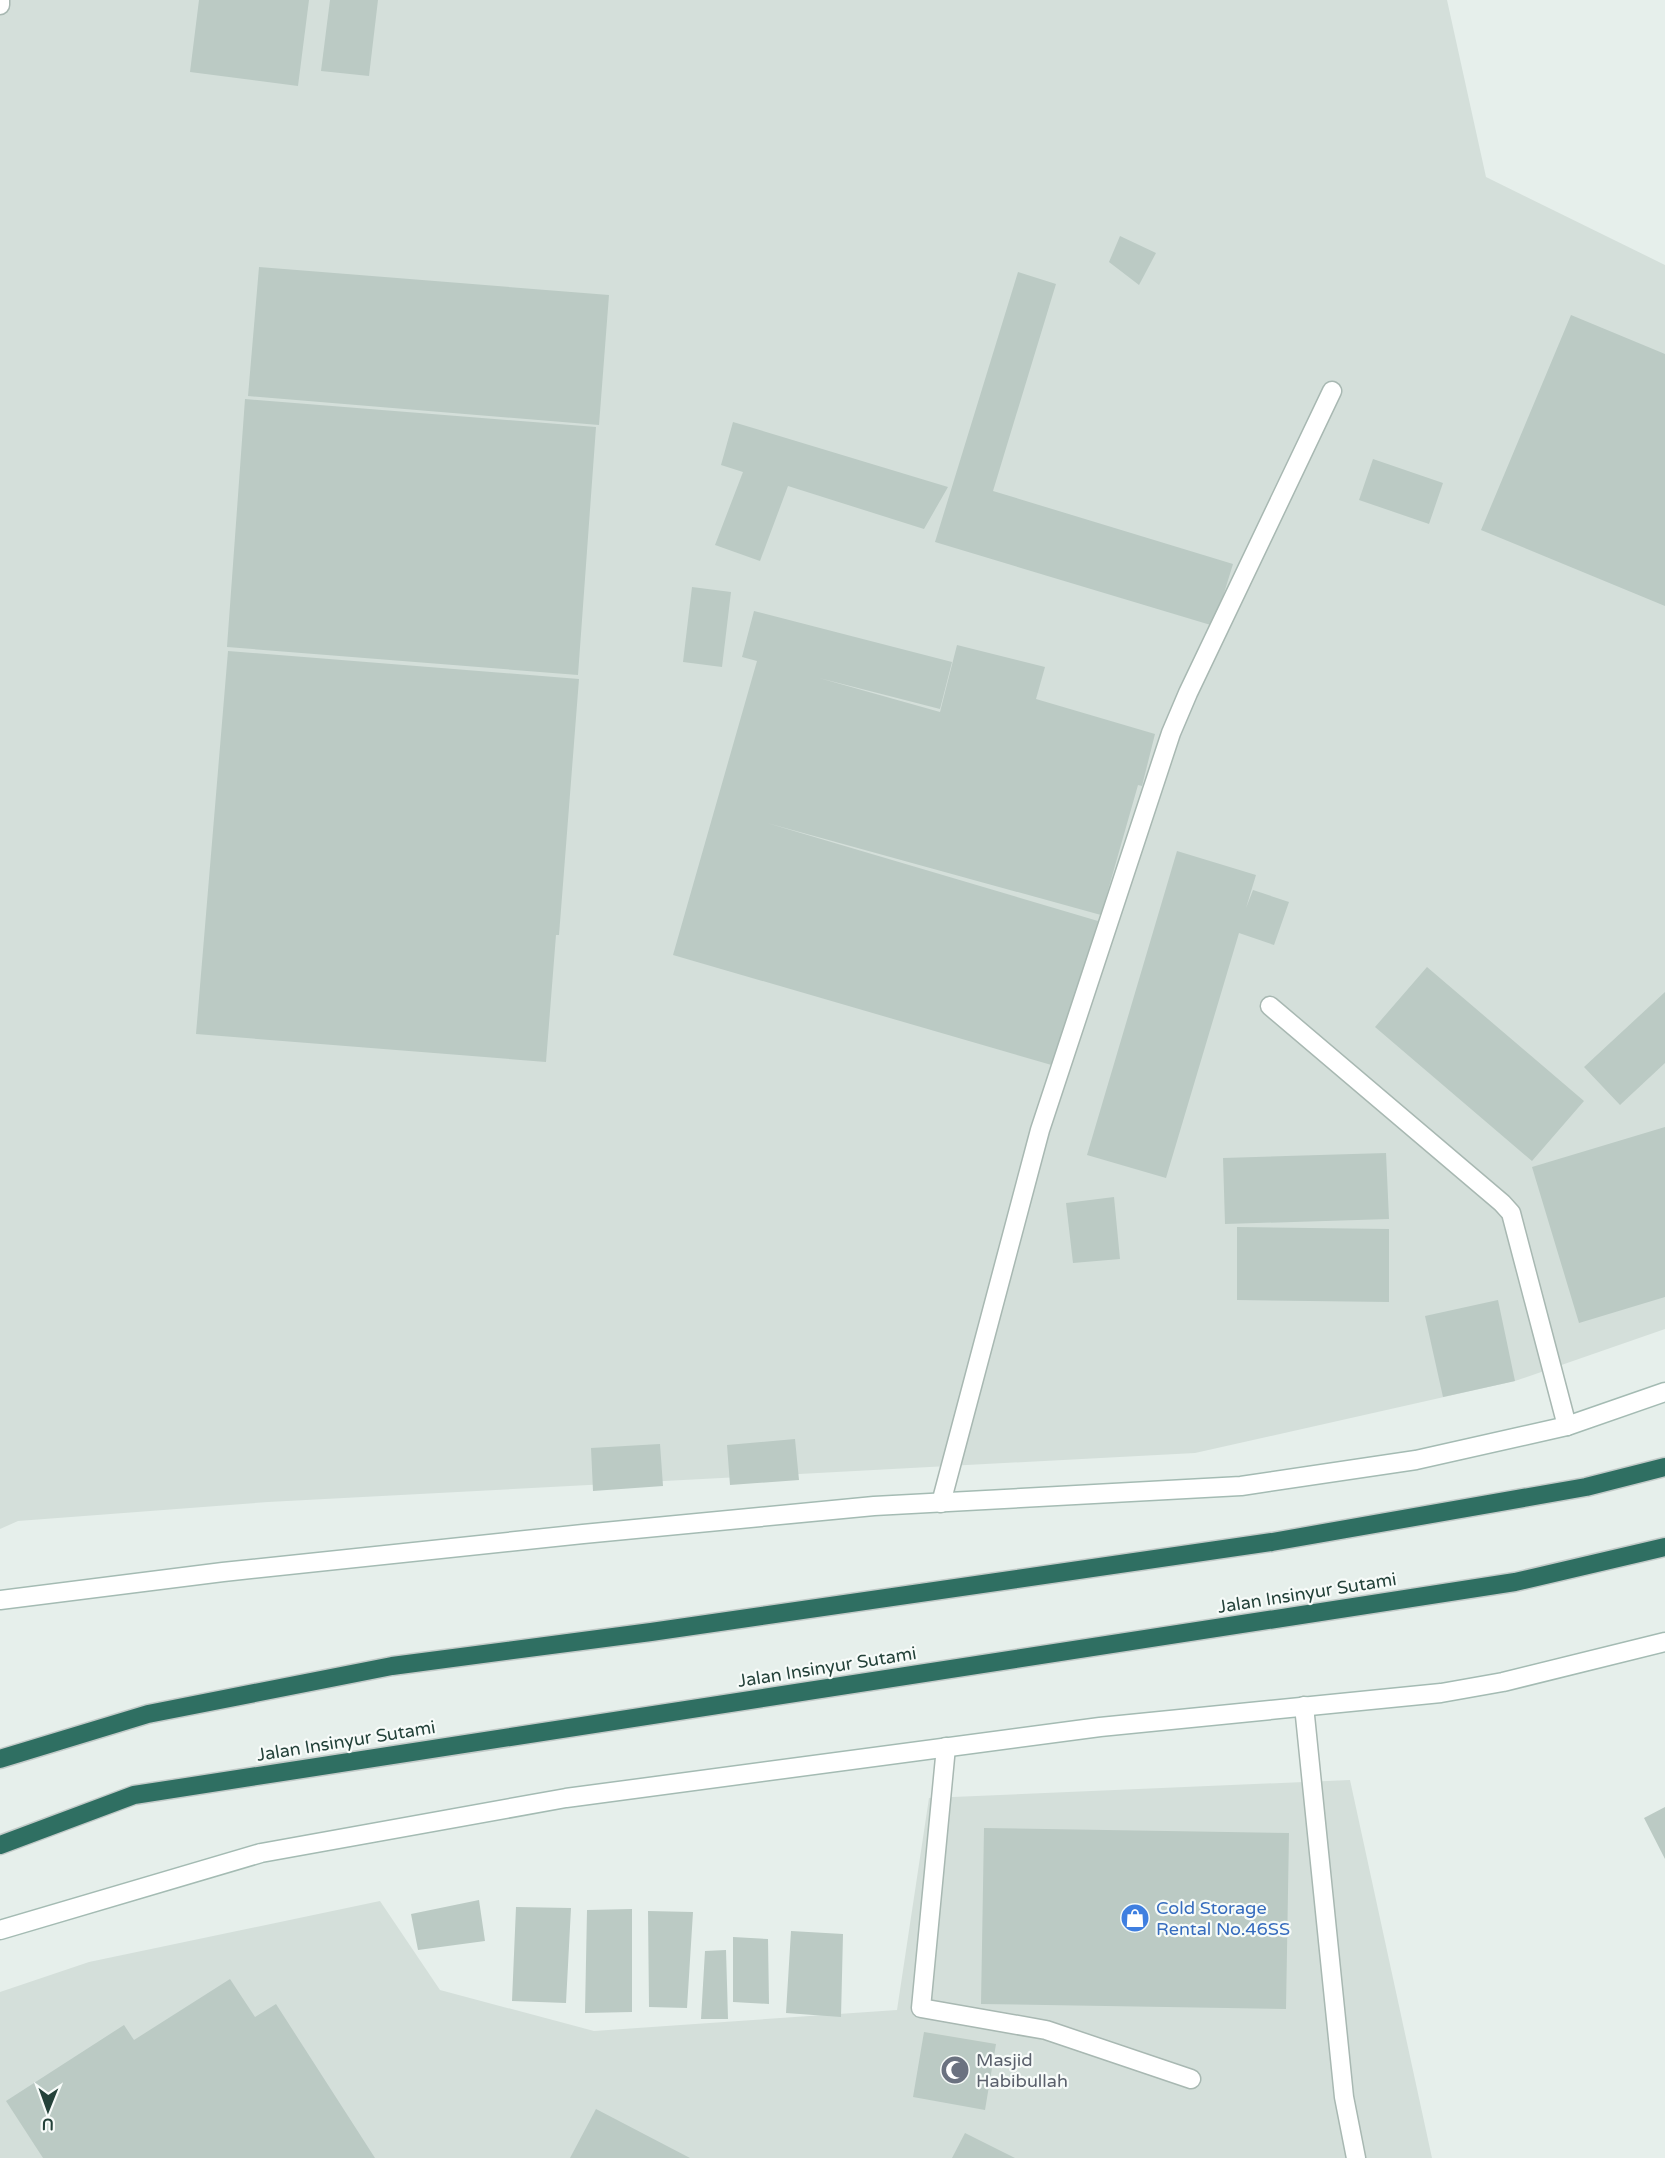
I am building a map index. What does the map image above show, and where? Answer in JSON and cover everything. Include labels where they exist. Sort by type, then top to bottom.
[{"type":"highway","points":[[0,1760],[148,1714],[392,1666],[663,1630],[1272,1542],[1586,1486],[1665,1467]]},
{"type":"highway","name":"Jalan Insinyur Sutami","points":[[0,1845],[134,1795],[1515,1582],[1665,1546]]},
{"type":"street","points":[[0,0],[0,5]]},
{"type":"street","points":[[941,1503],[1040,1130],[1171,733],[1332,392]]},
{"type":"street","points":[[1270,1006],[1511,1213],[1567,1426]]},
{"type":"street","points":[[0,1600],[223,1572],[874,1506],[1241,1486],[1416,1460],[1567,1426],[1665,1392]]},
{"type":"street","points":[[0,1930],[261,1853],[566,1798],[1100,1727],[1441,1692],[1503,1683],[1665,1642]]},
{"type":"street","points":[[1304,1706],[1344,2097],[1356,2158]]},
{"type":"street","points":[[946,1747],[921,2008],[1046,2030],[1191,2079]]},
{"type":"shaded area","points":[[0,0],[1447,0],[1486,177],[1665,265],[1665,1329],[1515,1381],[1195,1453],[268,1502],[18,1521],[0,1529]]},
{"type":"shaded area","points":[[1350,1780],[1432,2158],[0,2158],[0,1992],[89,1962],[380,1901],[440,1990],[594,2031],[897,2010],[929,1798]]},
{"type":"building","points":[[199,0],[309,0],[298,86],[190,72]]},
{"type":"building","points":[[330,0],[378,0],[369,76],[321,71]]},
{"type":"building","points":[[1120,236],[1156,253],[1139,285],[1109,262]]},
{"type":"building","points":[[259,267],[609,295],[599,425],[248,396]]},
{"type":"building","points":[[1018,272],[1056,284],[993,491],[1233,564],[1214,626],[935,542]]},
{"type":"building","points":[[1571,315],[1665,354],[1665,606],[1481,530]]},
{"type":"building","points":[[245,399],[596,427],[578,675],[227,647]]},
{"type":"building","points":[[733,422],[948,487],[924,529],[788,486],[760,561],[715,545],[743,472],[721,465]]},
{"type":"building","points":[[1373,459],[1443,483],[1429,524],[1359,500]]},
{"type":"building","points":[[692,587],[731,592],[722,667],[683,662]]},
{"type":"building","points":[[754,611],[952,662],[940,709],[819,678],[940,712],[957,645],[1045,667],[1036,699],[1155,734],[1142,786],[1138,785],[1101,915],[767,823],[1098,921],[1055,1066],[673,955],[757,661],[742,657]]},
{"type":"building","points":[[228,651],[579,679],[559,935],[556,935],[546,1062],[196,1034]]},
{"type":"building","points":[[1177,851],[1256,875],[1246,908],[1253,890],[1289,902],[1274,945],[1239,933],[1166,1178],[1087,1155]]},
{"type":"building","points":[[1427,967],[1584,1101],[1532,1161],[1375,1027]]},
{"type":"building","points":[[1665,992],[1665,1063],[1620,1105],[1584,1067]]},
{"type":"building","points":[[1665,1127],[1665,1297],[1579,1323],[1532,1167]]},
{"type":"building","points":[[1386,1153],[1389,1219],[1225,1224],[1223,1158]]},
{"type":"building","points":[[1114,1197],[1120,1259],[1073,1263],[1066,1203]]},
{"type":"building","points":[[1237,1227],[1389,1229],[1389,1302],[1237,1300]]},
{"type":"building","points":[[1498,1300],[1515,1381],[1443,1397],[1425,1316]]},
{"type":"building","points":[[795,1439],[799,1480],[730,1485],[727,1445]]},
{"type":"building","points":[[660,1444],[663,1486],[593,1491],[591,1448]]},
{"type":"building","points":[[1665,1807],[1665,1859],[1644,1818]]},
{"type":"building","name":"Cold Storage Rental No.46SS","points":[[984,1828],[1289,1833],[1286,2009],[981,2004]]},
{"type":"building","points":[[479,1900],[485,1941],[418,1950],[411,1914]]},
{"type":"building","points":[[516,1907],[571,1908],[566,2003],[512,2001]]},
{"type":"building","points":[[632,1909],[632,2012],[585,2013],[587,1910]]},
{"type":"building","points":[[648,1911],[693,1912],[687,2008],[649,2007]]},
{"type":"building","points":[[791,1931],[843,1934],[841,2017],[786,2013]]},
{"type":"building","points":[[733,1937],[768,1939],[769,2004],[733,2002]]},
{"type":"building","points":[[726,1950],[728,2019],[701,2019],[705,1951]]},
{"type":"building","points":[[230,1979],[255,2017],[276,2004],[375,2158],[43,2158],[6,2101],[124,2025],[134,2040]]},
{"type":"building","name":"Masjid Habibullah","points":[[924,2032],[996,2044],[985,2110],[913,2097]]},
{"type":"building","points":[[596,2109],[690,2158],[570,2158]]},
{"type":"building","points":[[965,2133],[1015,2158],[952,2158]]},
{"type":"place","name":"Cold Storage Rental No.46SS","points":[[1135,1918]]},
{"type":"place","name":"Masjid Habibullah","points":[[955,2070]]}]
